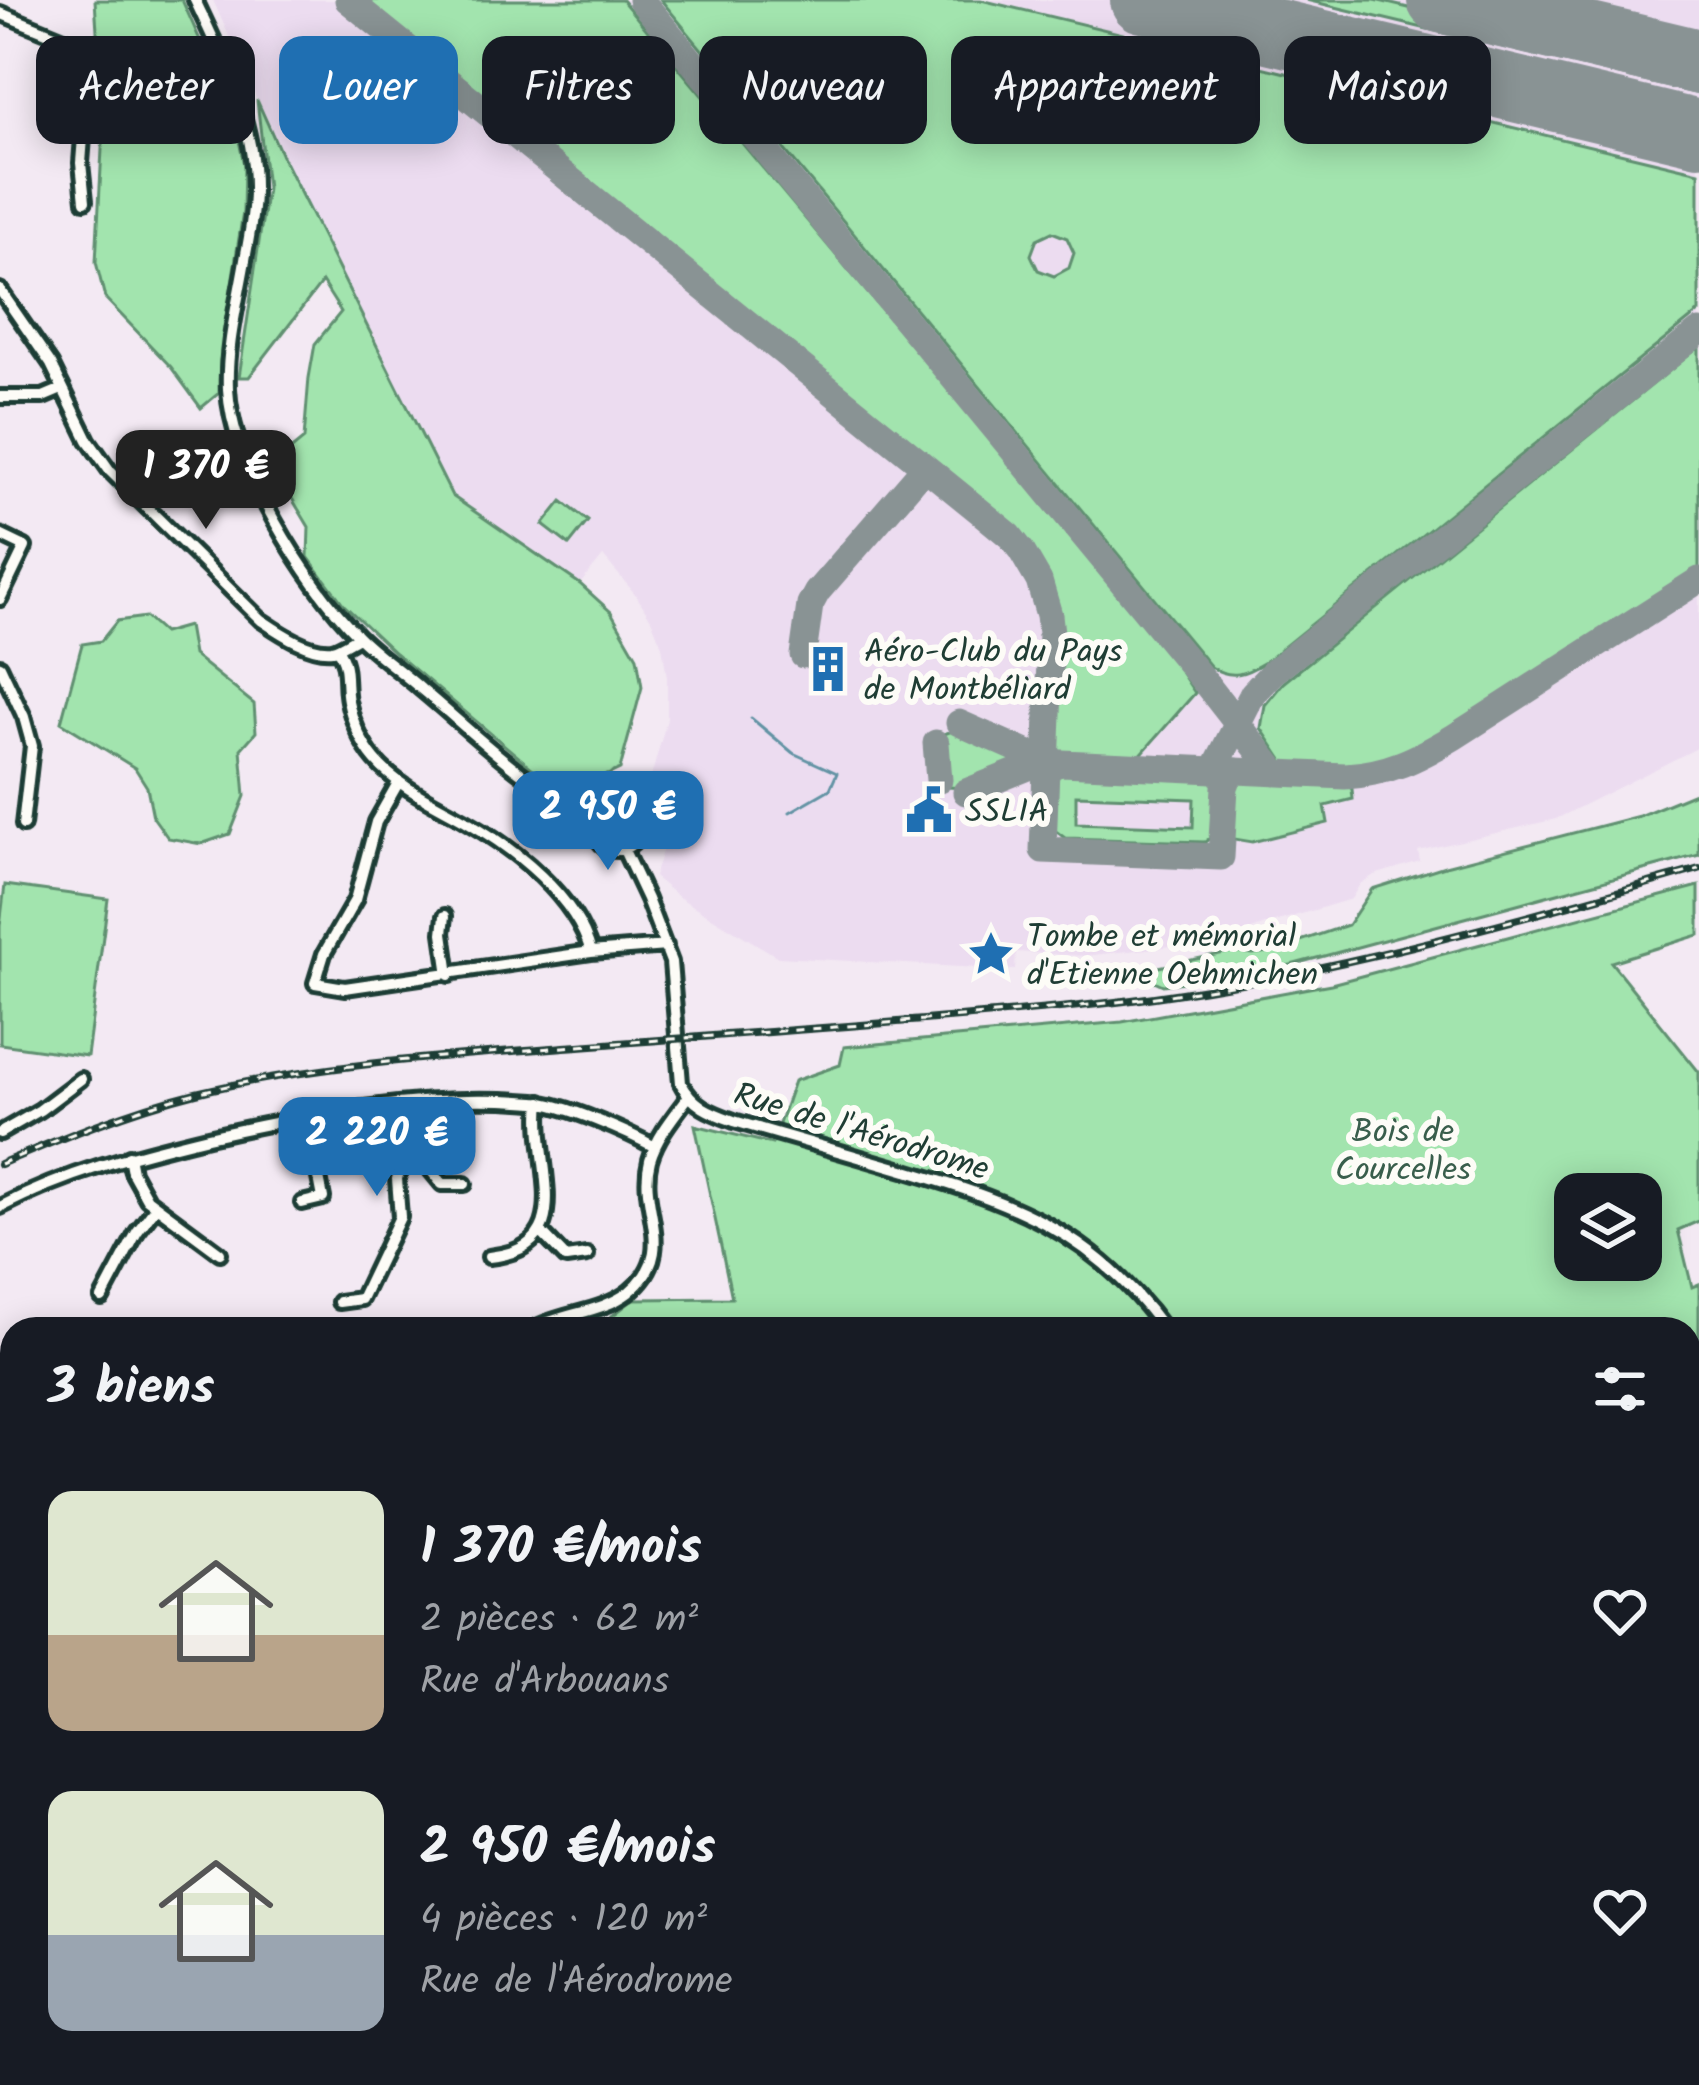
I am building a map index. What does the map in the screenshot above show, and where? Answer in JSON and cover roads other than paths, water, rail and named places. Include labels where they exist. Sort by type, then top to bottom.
[{"type":"street","points":[[195,0],[226,66],[246,121],[252,156],[252,214],[228,388],[232,422],[261,496],[303,568],[358,637],[529,780],[597,819]]},
{"type":"street","points":[[0,13],[86,48],[81,163],[86,202]]},
{"type":"street","points":[[0,290],[51,364],[88,440],[110,471],[261,620],[306,645],[328,650],[358,637]]},
{"type":"street","points":[[0,397],[43,397],[62,389]]},
{"type":"street","points":[[0,536],[25,547],[0,599]]},
{"type":"street","points":[[337,649],[346,660],[348,700],[372,758],[398,783],[473,825],[538,876],[576,916],[591,952]]},
{"type":"street","points":[[0,666],[32,746],[23,825]]},
{"type":"street","points":[[398,783],[376,821],[355,899],[324,954],[315,983],[345,988],[591,952],[666,946]]},
{"type":"street","points":[[614,806],[634,813],[639,824],[638,837],[624,850],[609,849],[598,840],[597,819],[614,806]]},
{"type":"street","name":"Rue de l'Aérodrome","points":[[624,850],[666,946],[673,975],[681,1083],[689,1096],[704,1109],[734,1121],[982,1193],[1022,1210],[1094,1256],[1154,1317]]},
{"type":"street","points":[[445,916],[449,975]]},
{"type":"street","points":[[0,1133],[81,1079]]},
{"type":"street","points":[[568,1317],[610,1303],[645,1276],[656,1247],[648,1174],[655,1147],[689,1096]]},
{"type":"street","points":[[0,1207],[39,1186],[129,1156],[307,1116],[433,1102],[541,1102],[655,1147]]},
{"type":"street","points":[[489,1257],[526,1248],[541,1232],[547,1209],[541,1102]]},
{"type":"street","points":[[407,1105],[414,1150],[442,1184],[466,1184]]},
{"type":"street","points":[[302,1203],[323,1198],[307,1116]]},
{"type":"street","points":[[339,1302],[361,1299],[400,1217],[397,1179],[414,1150]]},
{"type":"street","points":[[129,1156],[142,1193],[155,1208],[220,1253]]},
{"type":"street","points":[[103,1298],[155,1208]]},
{"type":"street","points":[[541,1232],[566,1258],[587,1256]]},
{"type":"waterway","points":[[751,718],[793,753],[837,773],[830,789],[790,812]]},
{"type":"railway","points":[[0,1164],[146,1107],[287,1075],[425,1058],[951,1018],[1159,996],[1392,951],[1699,869]]},
{"type":"place","name":"Aéro-Club du Pays de Montbéliard","points":[[828,669]]},
{"type":"place","name":"SSLIA","points":[[929,810]]},
{"type":"place","name":"Tombe et mémorial d'Etienne Oehmichen","points":[[991,954]]},
{"type":"park label","name":"Bois de Courcelles","points":[[1403,1149]]}]
